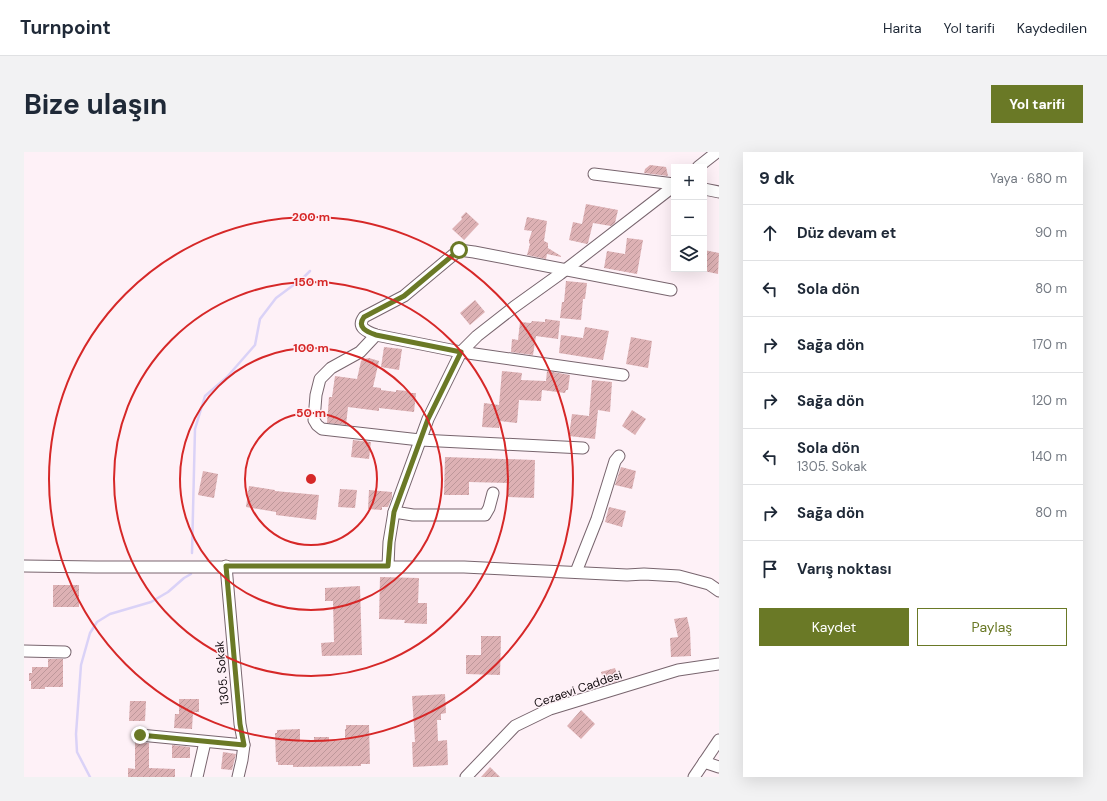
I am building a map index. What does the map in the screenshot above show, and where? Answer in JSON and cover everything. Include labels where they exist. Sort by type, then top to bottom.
[{"type":"street","points":[[702,164],[717,152]]},
{"type":"street","points":[[594,174],[671,185]]},
{"type":"street","points":[[388,566],[394,512],[428,419],[461,352],[477,336],[671,187]]},
{"type":"street","points":[[707,190],[719,192]]},
{"type":"street","points":[[623,375],[461,352],[376,335],[364,330],[361,325],[361,321],[364,317],[404,296],[459,250],[671,290]]},
{"type":"street","points":[[376,335],[360,352],[331,368],[320,379],[316,395],[314,420],[322,429],[420,440],[583,448]]},
{"type":"street","points":[[576,572],[597,518],[615,461],[618,456]]},
{"type":"street","points":[[394,512],[413,515],[485,515],[489,508],[493,493]]},
{"type":"street","points":[[24,566],[464,566],[627,575],[644,574],[679,576],[709,584],[719,591]]},
{"type":"street","name":"1305. Sokak","points":[[226,566],[240,724],[244,745],[238,777]]},
{"type":"street","points":[[24,651],[65,652]]},
{"type":"street","name":"Cezaevi Caddesi","points":[[466,777],[516,726],[550,709],[678,670],[719,664]]},
{"type":"street","points":[[140,735],[244,745]]},
{"type":"street","points":[[694,777],[719,740]]},
{"type":"street","points":[[197,777],[206,742]]},
{"type":"street","points":[[704,762],[719,767]]},
{"type":"building","points":[[650,165],[666,167],[668,176],[644,173],[645,169]]},
{"type":"building","points":[[586,204],[618,210],[615,223],[611,226],[593,223],[587,244],[569,240],[573,222],[582,224]]},
{"type":"building","points":[[466,212],[479,224],[464,240],[452,229],[462,219],[461,217]]},
{"type":"building","points":[[527,217],[547,221],[544,241],[548,243],[548,248],[561,257],[547,254],[546,259],[527,255],[532,231],[524,230]]},
{"type":"building","points":[[627,238],[643,240],[637,274],[604,268],[607,251],[625,254]]},
{"type":"building","points":[[707,251],[719,253],[718,274],[707,272]]},
{"type":"building","points":[[566,281],[587,283],[585,299],[583,299],[581,320],[560,318],[562,302],[564,302]]},
{"type":"building","points":[[475,300],[485,312],[470,325],[460,313]]},
{"type":"building","points":[[545,319],[560,321],[558,339],[536,336],[533,355],[511,352],[512,339],[518,340],[520,322],[545,322]]},
{"type":"building","points":[[585,327],[609,331],[603,360],[559,353],[561,335],[583,338]]},
{"type":"building","points":[[631,337],[652,341],[648,368],[626,364]]},
{"type":"building","points":[[384,347],[402,349],[399,370],[381,367]]},
{"type":"building","points":[[369,358],[379,361],[373,387],[381,388],[381,390],[396,392],[396,390],[408,391],[408,393],[416,393],[414,412],[379,408],[379,411],[348,407],[346,425],[327,423],[329,397],[332,397],[335,376],[357,379],[361,361]]},
{"type":"building","points":[[502,371],[522,373],[521,380],[546,381],[547,371],[570,375],[568,390],[566,390],[565,393],[542,390],[541,401],[519,400],[517,423],[500,421],[499,428],[482,427],[484,403],[499,405]]},
{"type":"building","points":[[592,380],[612,382],[610,412],[598,410],[595,439],[569,436],[572,414],[589,416]]},
{"type":"building","points":[[632,410],[646,419],[635,435],[622,426]]},
{"type":"building","points":[[353,440],[371,442],[369,459],[351,457]]},
{"type":"building","points":[[445,457],[535,460],[534,498],[507,497],[508,483],[469,482],[469,495],[444,495]]},
{"type":"building","points":[[621,467],[636,471],[632,489],[615,485]]},
{"type":"building","points":[[203,471],[218,474],[214,498],[198,495]]},
{"type":"building","points":[[249,486],[275,491],[319,495],[316,520],[276,515],[276,512],[246,507]]},
{"type":"building","points":[[340,489],[357,490],[355,508],[338,507]]},
{"type":"building","points":[[369,490],[392,492],[392,497],[388,507],[382,507],[382,510],[368,509]]},
{"type":"building","points":[[609,507],[626,511],[622,527],[605,522]]},
{"type":"building","points":[[380,577],[419,578],[418,603],[427,603],[427,624],[404,623],[405,620],[379,619]]},
{"type":"building","points":[[53,585],[79,585],[79,607],[53,607]]},
{"type":"building","points":[[360,586],[362,655],[322,656],[321,643],[334,642],[333,601],[325,601],[325,588]]},
{"type":"building","points":[[687,617],[690,630],[691,656],[671,657],[670,638],[678,637],[674,619]]},
{"type":"building","points":[[481,636],[501,636],[500,675],[466,674],[466,655],[481,655]]},
{"type":"building","points":[[48,659],[63,659],[63,687],[31,689],[29,673],[32,673],[32,667],[48,667]]},
{"type":"building","points":[[615,668],[619,681],[605,685],[601,672]]},
{"type":"building","points":[[445,694],[446,713],[441,714],[441,720],[437,720],[438,741],[447,740],[448,765],[413,767],[412,742],[415,742],[412,696]]},
{"type":"building","points":[[179,699],[199,699],[199,712],[193,712],[192,729],[174,728],[175,714],[179,714]]},
{"type":"building","points":[[130,701],[146,701],[145,721],[129,721]]},
{"type":"building","points":[[581,710],[595,724],[581,739],[567,726]]},
{"type":"building","points":[[346,725],[369,725],[370,764],[361,764],[361,766],[293,767],[293,765],[278,765],[278,762],[276,762],[275,733],[277,733],[277,730],[300,729],[300,742],[314,741],[314,737],[329,737],[329,741],[345,740]]},
{"type":"building","points":[[135,742],[149,743],[149,768],[175,769],[175,777],[128,777],[128,768],[135,769]]},
{"type":"building","points":[[172,745],[190,747],[190,758],[172,758]]},
{"type":"building","points":[[223,752],[236,754],[232,770],[221,769]]},
{"type":"building","points":[[490,767],[500,777],[481,777]]},
{"type":"waterway","points":[[192,553],[195,429],[205,396],[227,377],[255,345],[260,319],[276,298],[310,271]]},
{"type":"waterway","points":[[90,777],[77,752],[76,734],[81,665],[90,633],[97,622],[110,614],[151,602],[168,592],[191,574]]},
{"type":"route","points":[[140,735],[244,745],[240,724],[226,566],[388,566],[394,512],[428,419],[461,352],[376,335],[364,330],[361,325],[361,321],[364,317],[404,296],[459,250]]}]
